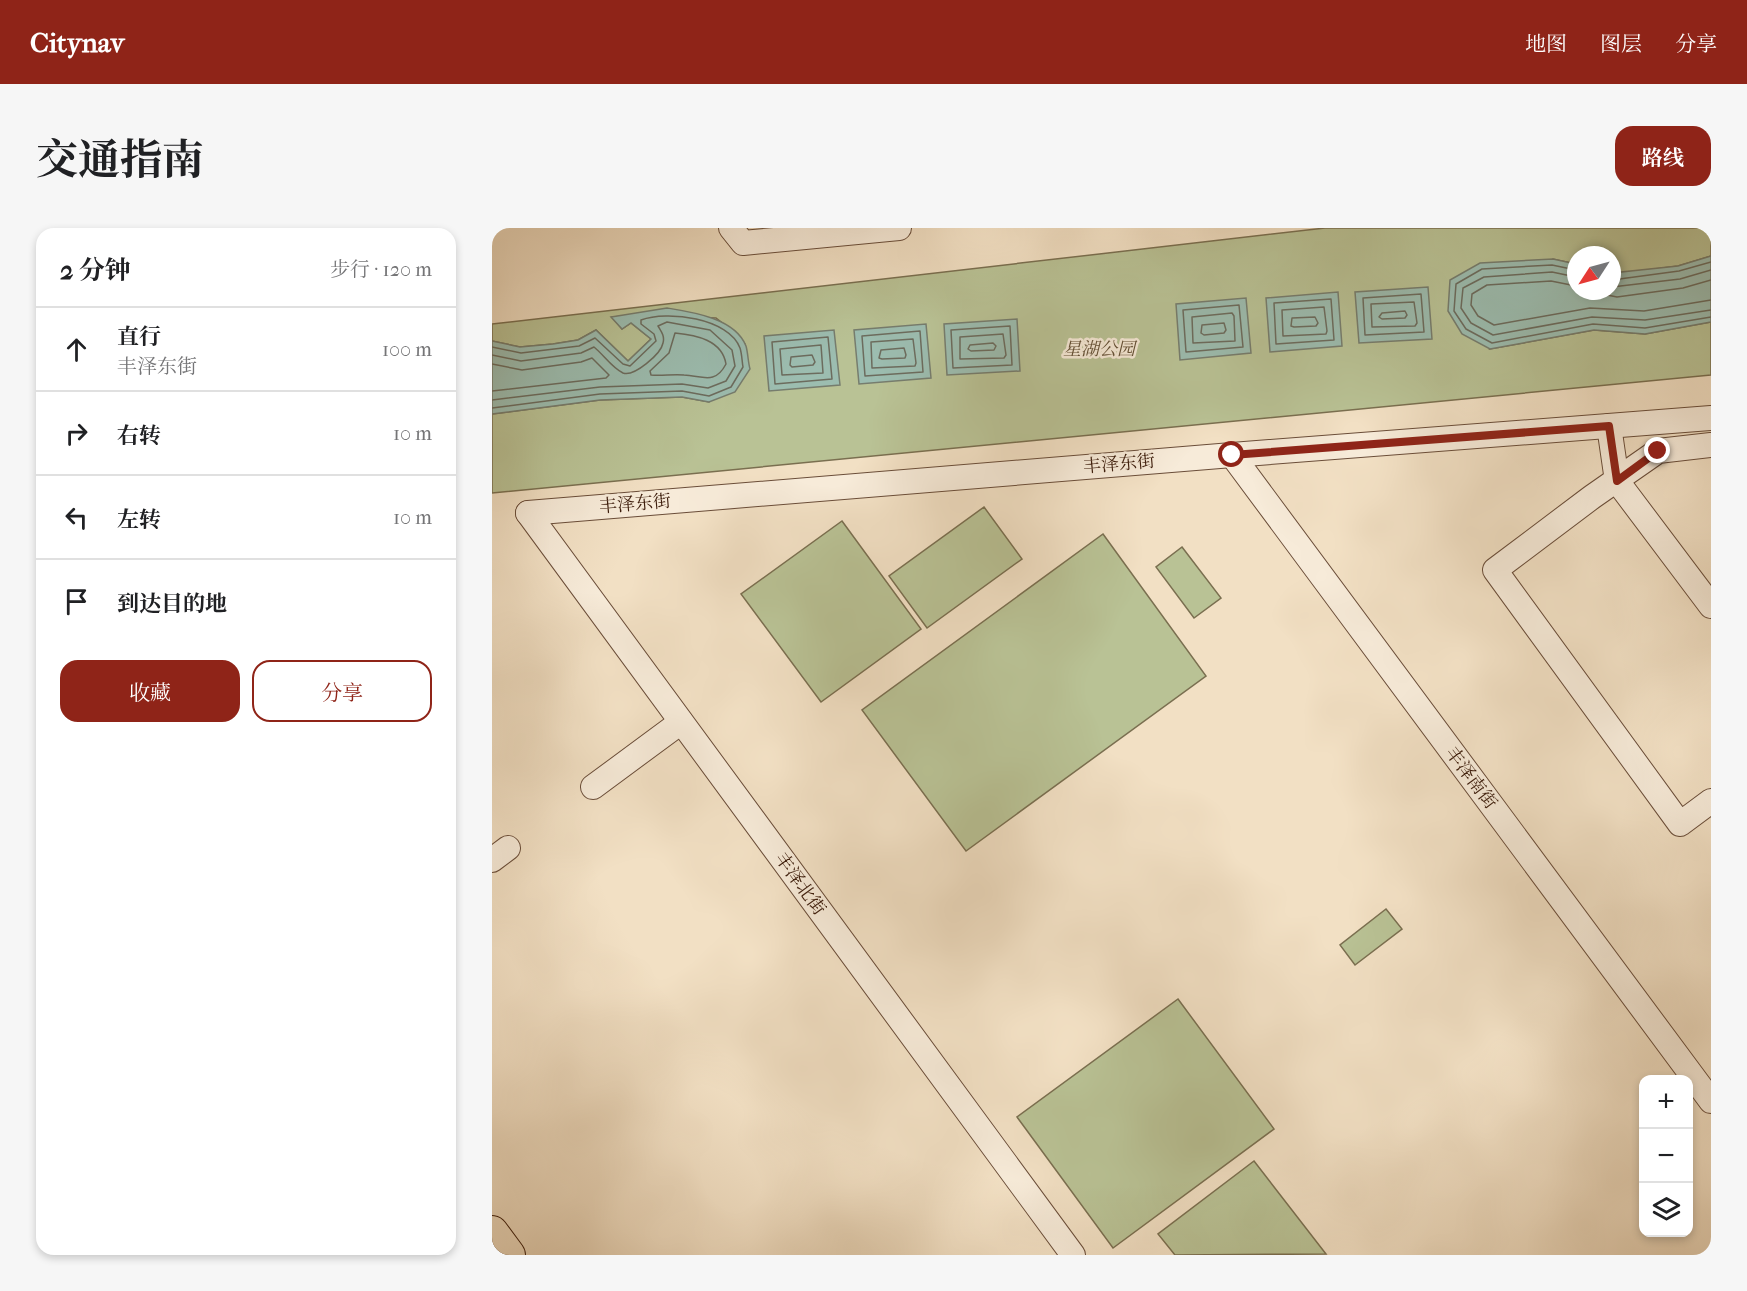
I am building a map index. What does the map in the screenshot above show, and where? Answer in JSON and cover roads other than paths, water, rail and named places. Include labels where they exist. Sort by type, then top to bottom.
[{"type":"main road","points":[[492,1232],[509,1255]]},
{"type":"street","points":[[737,236],[899,228]]},
{"type":"street","name":"丰泽东街","points":[[528,513],[1711,418]]},
{"type":"street","points":[[1609,426],[1617,481],[1711,606]]},
{"type":"street","points":[[1711,445],[1658,451],[1495,570],[1680,824],[1711,801]]},
{"type":"street","name":"丰泽南街","points":[[1232,455],[1711,1101]]},
{"type":"street","name":"丰泽北街","points":[[528,513],[1072,1255]]},
{"type":"street","points":[[593,787],[681,722]]},
{"type":"water","points":[[1711,256],[1711,322],[1645,334],[1594,330],[1490,349],[1462,334],[1448,311],[1450,280],[1480,263],[1553,259],[1567,262],[1567,300],[1621,300],[1621,272],[1678,266]]},
{"type":"water","points":[[1428,287],[1432,339],[1359,343],[1355,292]]},
{"type":"water","points":[[1338,292],[1342,346],[1270,352],[1266,298]]},
{"type":"water","points":[[1246,298],[1251,353],[1180,360],[1176,304]]},
{"type":"water","points":[[667,308],[712,318],[733,329],[740,336],[746,346],[750,369],[735,392],[709,402],[682,397],[600,400],[492,414],[492,341],[520,347],[553,344],[578,340],[596,330],[628,361],[651,339],[631,323],[622,329],[611,317]]},
{"type":"water","points":[[1017,319],[1020,371],[947,375],[944,324]]},
{"type":"water","points":[[926,324],[931,378],[859,384],[854,330]]},
{"type":"water","points":[[834,330],[840,385],[769,391],[764,336]]},
{"type":"park label","name":"星湖公园","points":[[1099,349]]}]
